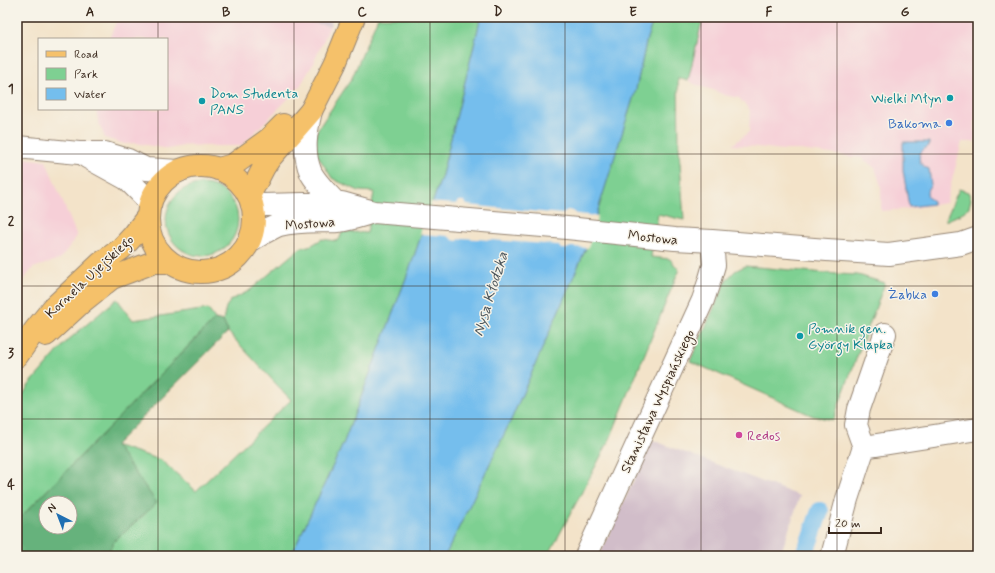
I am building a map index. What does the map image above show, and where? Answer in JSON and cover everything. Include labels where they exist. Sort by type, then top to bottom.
[{"type":"main road","points":[[250,200],[264,167],[270,158],[311,111],[335,64],[354,17]]},
{"type":"main road","points":[[218,169],[233,165],[269,139],[323,85]]},
{"type":"main road","points":[[198,166],[208,166],[218,169],[228,173],[236,179],[243,186],[250,200],[254,216],[253,229],[249,241],[240,255],[227,265],[211,271],[197,272],[183,269],[170,262],[162,255],[151,237],[149,227],[149,210],[154,193],[169,176],[179,171],[198,166]]},
{"type":"main road","name":"Kornela Ujejskiego","points":[[17,357],[35,330],[53,308],[101,263],[121,249],[133,236],[149,210]]},
{"type":"main road","name":"Kornela Ujejskiego","points":[[17,357],[54,328],[82,302],[112,278],[154,262],[170,262]]},
{"type":"street","points":[[311,111],[305,141],[306,158],[312,174],[319,185],[335,202]]},
{"type":"street","points":[[17,147],[79,153],[105,153],[128,160],[146,169],[179,171]]},
{"type":"street","points":[[79,153],[127,179],[143,195],[149,210]]},
{"type":"street","name":"Mostowa","points":[[250,200],[262,205],[342,202],[362,212],[567,228],[669,238],[888,254],[961,244],[978,238]]},
{"type":"street","name":"Mostowa","points":[[249,241],[266,231],[279,226],[297,222],[322,220],[339,221],[362,212]]},
{"type":"street","points":[[931,248],[978,222]]},
{"type":"street","name":"Stanisława Wyspiańskiego","points":[[586,556],[703,300],[714,265],[712,241]]},
{"type":"street","points":[[832,556],[847,499],[864,447],[856,425],[859,409],[885,334]]},
{"type":"street","points":[[864,447],[978,429]]},
{"type":"shaded area","points":[[118,17],[273,17],[330,26],[313,64],[300,86],[241,146],[188,145],[168,149],[136,143],[125,144],[105,138],[98,121],[96,110],[168,110],[168,38],[109,38]]},
{"type":"shaded area","points":[[300,17],[333,17],[330,26],[300,21]]},
{"type":"shaded area","points":[[703,17],[978,17],[978,66],[975,69],[975,142],[962,142],[946,203],[908,209],[881,211],[881,186],[875,168],[862,158],[801,150],[784,150],[732,145],[749,132],[750,110],[739,98],[724,95],[688,81]]},
{"type":"shaded area","points":[[17,157],[46,161],[77,236],[60,259],[33,268],[17,288]]},
{"type":"shaded area","points":[[652,440],[800,496],[780,556],[599,556]]},
{"type":"green space","points":[[378,17],[481,17],[442,175],[411,265],[344,442],[291,556],[106,556],[115,540],[157,503],[114,445],[161,460],[196,491],[291,400],[228,332],[223,321],[226,307],[231,300],[249,291],[300,248],[312,245],[322,239],[337,241],[342,232],[367,233],[374,192],[359,191],[332,178],[318,156],[314,155],[316,132],[352,78]]},
{"type":"green space","points":[[654,17],[703,17],[688,81],[678,78],[679,147],[684,220],[658,214],[651,257],[670,259],[679,270],[610,439],[548,556],[445,556],[511,420],[586,248],[636,89],[647,38]]},
{"type":"green space","points":[[195,184],[209,184],[228,194],[238,213],[238,227],[228,246],[209,256],[195,256],[176,246],[166,227],[166,213],[176,194]]},
{"type":"green space","points":[[959,189],[968,192],[971,199],[969,207],[961,214],[945,221]]},
{"type":"green space","points":[[745,266],[858,275],[885,283],[833,420],[813,416],[690,361],[727,279],[735,271]]},
{"type":"green space","points":[[117,299],[133,320],[208,309],[215,319],[43,495],[38,495],[38,500],[21,517],[17,524],[17,404],[29,385],[67,341]]},
{"type":"green space","points":[[215,319],[223,321],[228,332],[115,445],[157,503],[115,540],[106,556],[17,556],[17,524],[21,517],[38,500],[38,535],[78,535],[78,495],[43,495]]},
{"type":"water","name":"Nysa Kłodzka","points":[[481,17],[654,17],[647,38],[636,89],[586,248],[511,420],[445,556],[291,556],[344,442],[411,265],[442,175]]},
{"type":"water","points":[[903,142],[929,142],[929,146],[922,151],[919,158],[922,164],[929,169],[931,185],[927,193],[929,198],[933,201],[933,204],[909,207],[903,170]]},
{"type":"pier","points":[[459,201],[464,201],[467,205],[563,214],[567,210],[573,211],[576,214],[598,216],[588,248],[571,247],[561,249],[558,245],[462,238],[457,241],[448,236],[420,234],[431,202],[455,204]]},
{"type":"waterway","points":[[804,556],[820,511]]},
{"type":"place","name":"Wielki Młyn","points":[[950,98]]},
{"type":"place","name":"Dom Studenta PANS","points":[[202,101]]},
{"type":"place","name":"Bakoma","points":[[949,123]]},
{"type":"place","name":"Żabka","points":[[935,294]]},
{"type":"place","name":"Pomnik gen. György Klapka","points":[[800,336]]},
{"type":"place","name":"Redos","points":[[739,435]]}]
